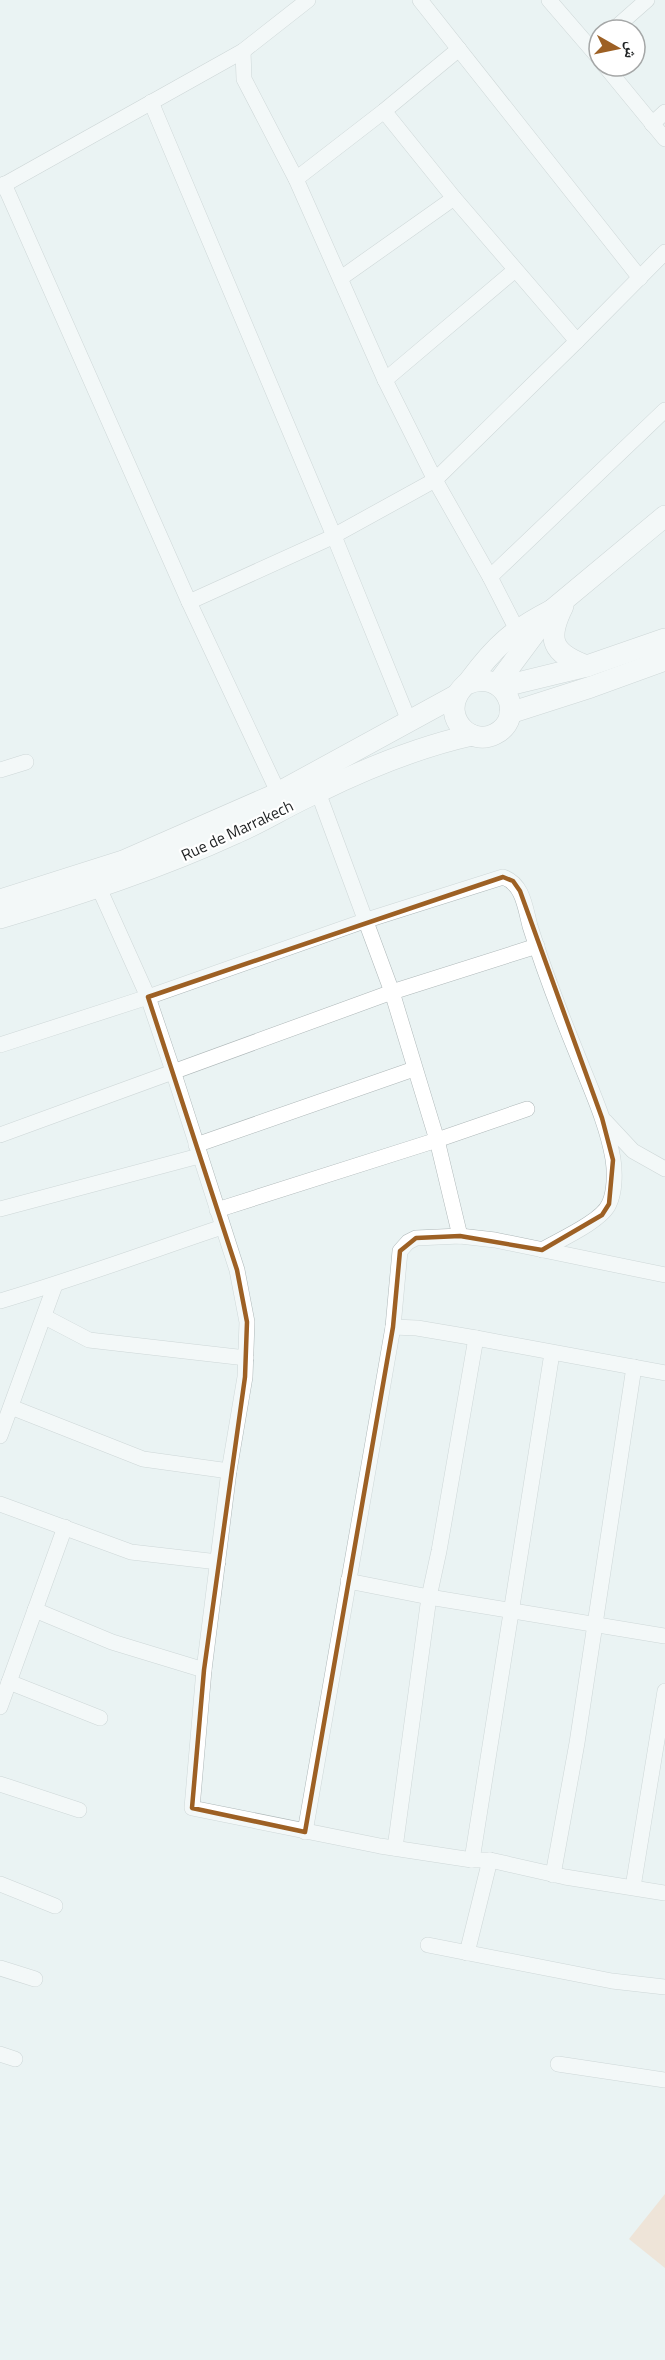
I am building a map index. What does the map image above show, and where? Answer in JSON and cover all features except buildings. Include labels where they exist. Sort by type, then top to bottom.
[{"type":"main road","name":"Rue de Marrakech","points":[[0,900],[123,861],[278,792],[409,721],[462,689],[496,646],[516,630],[560,603],[665,516]]},
{"type":"main road","name":"Rue de Marrakech","points":[[499,685],[560,603]]},
{"type":"main road","points":[[560,603],[554,624],[555,641],[558,648],[568,658],[587,666]]},
{"type":"main road","points":[[499,685],[509,699],[508,721],[496,733],[488,737],[465,732],[455,719],[453,711],[462,689],[482,680],[499,685],[587,666],[665,639]]},
{"type":"main road","points":[[510,713],[665,660]]},
{"type":"main road","name":"Rue de Marrakech","points":[[0,918],[99,888],[237,833],[318,792],[404,754],[472,735]]},
{"type":"street","points":[[278,792],[189,602],[2,185],[243,51],[308,0]]},
{"type":"street","points":[[420,0],[640,278]]},
{"type":"street","points":[[549,0],[587,40]]},
{"type":"street","points":[[627,18],[647,0]]},
{"type":"street","points":[[296,179],[459,50]]},
{"type":"street","points":[[243,51],[244,79],[296,179],[385,380],[435,480],[490,577],[516,630]]},
{"type":"street","points":[[615,78],[665,140]]},
{"type":"street","points":[[151,102],[334,536],[409,721]]},
{"type":"street","points":[[384,111],[454,198],[577,341]]},
{"type":"street","points":[[652,124],[665,112]]},
{"type":"street","points":[[341,278],[454,198]]},
{"type":"street","points":[[189,602],[334,536],[435,480],[665,252]]},
{"type":"street","points":[[385,380],[515,270]]},
{"type":"street","points":[[490,577],[665,410]]},
{"type":"street","points":[[0,770],[26,762]]},
{"type":"street","points":[[318,792],[393,992],[414,1069],[437,1140],[460,1236]]},
{"type":"street","points":[[0,1045],[148,997],[367,920],[503,878],[513,881],[520,891],[563,1021],[602,1118],[613,1160],[614,1186],[609,1204],[602,1215],[542,1250]]},
{"type":"street","points":[[99,888],[148,997],[243,1294],[247,1322],[246,1358],[204,1670],[192,1808],[305,1832],[472,1860],[490,1860],[553,1875],[665,1893]]},
{"type":"street","points":[[0,1135],[174,1074],[393,992],[537,946]]},
{"type":"street","points":[[0,1209],[198,1150],[414,1069]]},
{"type":"street","points":[[217,1210],[437,1140],[526,1109]]},
{"type":"street","points":[[602,1118],[633,1151],[665,1169]]},
{"type":"street","points":[[0,1300],[55,1285],[89,1271],[222,1227]]},
{"type":"street","points":[[305,1832],[393,1327],[400,1251],[408,1242],[416,1238],[460,1236],[495,1240],[665,1275]]},
{"type":"street","points":[[0,1436],[55,1285]]},
{"type":"street","points":[[45,1317],[90,1340],[246,1358]]},
{"type":"street","points":[[393,1327],[417,1328],[665,1373]]},
{"type":"street","points":[[395,1848],[429,1597],[476,1338]]},
{"type":"street","points":[[472,1860],[552,1353]]},
{"type":"street","points":[[553,1875],[577,1743],[634,1367]]},
{"type":"street","points":[[11,1407],[143,1459],[229,1471]]},
{"type":"street","points":[[0,1503],[131,1552],[218,1562]]},
{"type":"street","points":[[0,1707],[65,1527]]},
{"type":"street","points":[[348,1581],[429,1597],[665,1636]]},
{"type":"street","points":[[35,1610],[112,1642],[204,1670]]},
{"type":"street","points":[[9,1682],[100,1718]]},
{"type":"street","points":[[633,1887],[665,1690]]},
{"type":"street","points":[[0,1784],[79,1810]]},
{"type":"street","points":[[467,1953],[490,1860]]},
{"type":"street","points":[[0,1884],[55,1906]]},
{"type":"street","points":[[428,1945],[612,1981],[665,1988]]},
{"type":"street","points":[[0,1968],[34,1979]]},
{"type":"street","points":[[558,2064],[665,2080]]},
{"type":"highlighted area","points":[[503,877],[513,881],[520,891],[602,1118],[613,1160],[609,1204],[602,1215],[542,1250],[460,1236],[416,1238],[400,1251],[393,1327],[305,1832],[192,1808],[204,1670],[245,1377],[247,1322],[237,1270],[148,997]]},
{"type":"shaded area","points":[[665,2194],[665,2268],[629,2239]]}]
